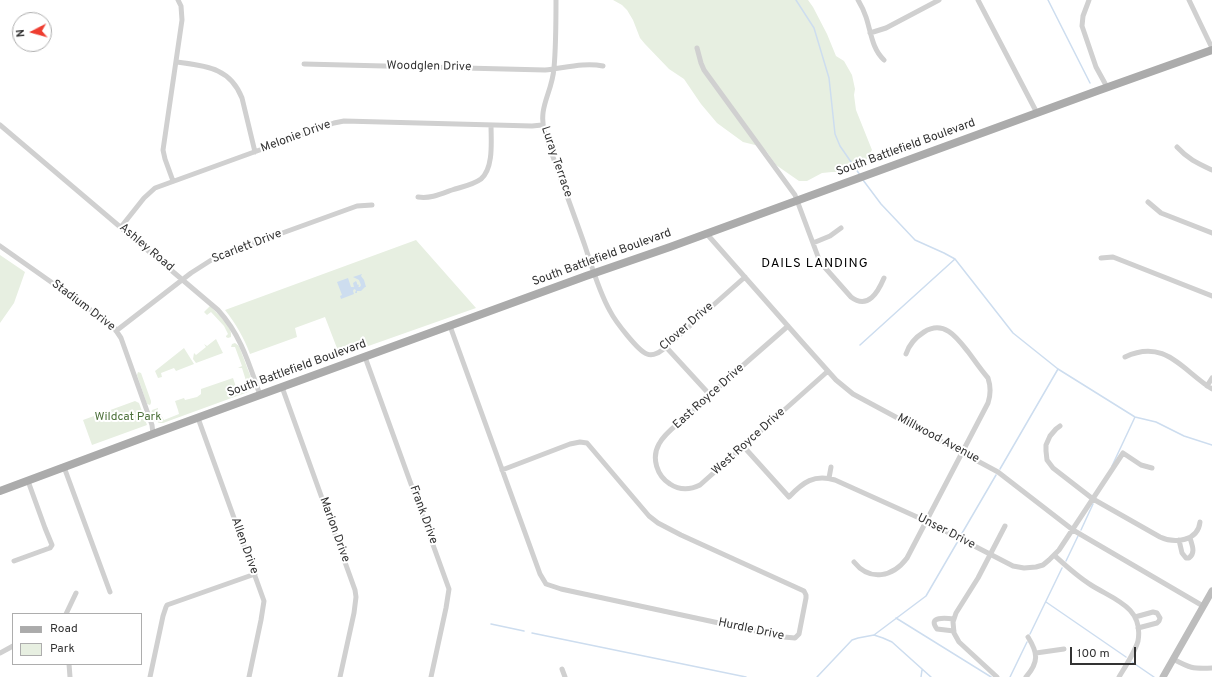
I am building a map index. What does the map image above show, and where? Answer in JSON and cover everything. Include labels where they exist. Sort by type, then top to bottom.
[{"type":"main road","name":"South Battlefield Boulevard","points":[[0,491],[594,273],[1212,49]]},
{"type":"main road","points":[[1163,677],[1212,591]]},
{"type":"street","points":[[173,181],[163,150],[182,20],[181,6],[178,0]]},
{"type":"street","name":"Luray Terrace","points":[[556,0],[554,69],[543,111],[542,125],[594,273]]},
{"type":"street","points":[[858,0],[865,15],[877,52],[884,60]]},
{"type":"street","points":[[870,33],[886,28],[939,0]]},
{"type":"street","points":[[978,0],[1037,112]]},
{"type":"street","points":[[1090,0],[1083,16],[1082,26],[1096,67],[1107,87]]},
{"type":"street","points":[[1189,0],[1212,49]]},
{"type":"street","points":[[697,48],[704,70],[795,195],[820,262],[854,300],[862,302],[870,299],[880,288],[884,278]]},
{"type":"street","points":[[176,62],[212,68],[226,75],[234,83],[242,98],[255,152]]},
{"type":"street","name":"Woodglen Drive","points":[[304,64],[545,70],[588,64],[603,66]]},
{"type":"street","name":"Melonie Drive","points":[[122,227],[148,194],[155,188],[331,124],[344,122],[542,125]]},
{"type":"street","name":"Ashley Road","points":[[0,125],[215,307],[228,321],[236,333],[260,395]]},
{"type":"street","points":[[418,197],[426,198],[435,196],[471,184],[481,178],[486,172],[489,164],[491,125]]},
{"type":"street","points":[[1177,147],[1196,163],[1212,170]]},
{"type":"street","points":[[1148,202],[1161,212],[1212,233]]},
{"type":"street","name":"Scarlett Drive","points":[[116,331],[183,279],[216,257],[357,206],[372,205]]},
{"type":"street","points":[[813,243],[830,236],[841,228]]},
{"type":"street","name":"Millwood Avenue","points":[[706,233],[828,371],[840,384],[858,398],[998,472],[1073,530],[1203,606]]},
{"type":"street","name":"Stadium Drive","points":[[0,246],[105,320],[116,331],[127,354],[150,419],[153,434]]},
{"type":"street","points":[[1101,258],[1113,257],[1212,296]]},
{"type":"street","name":"Clover Drive","points":[[594,273],[610,311],[618,324],[640,350],[648,355],[658,353],[666,347],[744,277]]},
{"type":"street","name":"Hurdle Drive","points":[[450,326],[502,470],[540,574],[548,586],[784,637],[794,638],[799,634],[806,598],[804,590],[681,535],[658,523],[649,516],[587,443],[580,442],[570,444],[502,470]]},
{"type":"street","name":"East Royce Drive","points":[[664,478],[659,473],[656,463],[656,454],[659,444],[669,432],[788,326]]},
{"type":"street","points":[[854,562],[865,572],[876,575],[895,570],[907,558],[991,396],[988,378],[957,337],[945,329],[934,328],[925,331],[913,342],[906,354]]},
{"type":"street","points":[[666,347],[710,396]]},
{"type":"street","points":[[1125,357],[1142,351],[1160,352],[1169,356],[1210,387],[1212,378]]},
{"type":"street","name":"Frank Drive","points":[[365,357],[449,588],[431,677]]},
{"type":"street","name":"West Royce Drive","points":[[664,478],[673,486],[681,488],[692,488],[698,486],[708,479],[828,371]]},
{"type":"street","name":"Marion Drive","points":[[282,387],[355,590],[356,597],[354,613],[340,677]]},
{"type":"street","name":"Allen Drive","points":[[198,418],[255,574],[264,604],[262,620],[249,677]]},
{"type":"street","points":[[1060,426],[1053,432],[1047,442],[1047,460],[1053,468],[1094,500],[1160,538],[1170,540],[1190,538],[1197,531],[1200,522]]},
{"type":"street","points":[[744,446],[789,498],[797,489],[808,481],[818,478],[829,478],[831,467]]},
{"type":"street","name":"Unser Drive","points":[[829,478],[926,521],[1013,566],[1024,568],[1043,565],[1054,556],[1094,500],[1123,453],[1141,465],[1152,468]]},
{"type":"street","points":[[64,467],[110,592]]},
{"type":"street","points":[[14,561],[50,548],[52,545],[28,481]]},
{"type":"street","points":[[996,677],[959,642],[954,631],[954,619],[958,609],[978,578],[1005,526]]},
{"type":"street","points":[[1179,540],[1182,553],[1186,558],[1189,558],[1193,554],[1190,538]]},
{"type":"street","points":[[1054,556],[1083,580],[1126,605],[1135,618],[1138,628],[1137,644],[1119,677]]},
{"type":"street","points":[[150,677],[163,616],[167,605],[255,574]]},
{"type":"street","points":[[66,613],[76,593]]},
{"type":"street","points":[[1135,618],[1153,612],[1157,613],[1160,618],[1157,623],[1138,628]]},
{"type":"street","points":[[954,619],[940,618],[935,622],[937,629],[954,631]]},
{"type":"street","points":[[1026,677],[1032,671],[1035,664],[1036,653],[1028,637]]},
{"type":"street","points":[[0,653],[12,647]]},
{"type":"street","points":[[1036,653],[1064,649]]},
{"type":"street","points":[[1173,659],[1189,668],[1212,668]]},
{"type":"street","points":[[69,665],[70,677]]},
{"type":"street","points":[[562,669],[565,677]]},
{"type":"green space","points":[[613,0],[808,0],[827,34],[836,56],[844,61],[852,75],[855,89],[854,95],[856,110],[872,150],[863,165],[858,169],[822,173],[807,181],[799,181],[776,165],[767,152],[759,146],[743,142],[717,123],[701,104],[684,79],[669,69],[640,38],[633,20],[627,10]]},
{"type":"green space","points":[[416,240],[476,308],[340,356],[325,317],[295,328],[297,337],[250,354],[239,331],[225,310]]},
{"type":"green space","points":[[0,255],[25,272],[14,303],[0,323]]},
{"type":"green space","points":[[210,306],[230,328],[231,337],[226,337],[228,334],[224,326],[211,312],[207,315],[204,312]]},
{"type":"green space","points":[[216,339],[223,353],[196,363],[193,359],[194,353],[196,355],[206,347],[204,344],[207,346]]},
{"type":"green space","points":[[235,343],[239,346],[253,383],[253,389],[251,388],[248,392],[163,423],[155,422],[151,415],[152,410],[158,408],[155,412],[157,417],[161,415],[164,420],[179,414],[175,401],[184,398],[185,400],[197,397],[201,394],[201,389],[233,378],[237,390],[248,387],[242,368],[238,368],[242,366],[235,347],[231,347],[232,344]]},
{"type":"green space","points":[[184,348],[194,364],[176,371],[174,368],[161,373],[162,377],[158,378],[155,371]]},
{"type":"green space","points":[[138,372],[141,373],[151,401],[150,405],[147,404],[137,375]]},
{"type":"green space","name":"Wildcat Park","points":[[135,401],[139,403],[147,425],[92,445],[83,420]]},
{"type":"water","points":[[362,274],[361,276],[366,287],[361,291],[357,291],[357,293],[355,293],[356,290],[354,289],[354,294],[341,299],[340,296],[342,295],[337,282],[348,278],[351,287],[354,287],[353,283],[356,281],[357,285],[358,284],[359,286],[358,287],[360,287],[361,285],[359,280],[353,277]]},
{"type":"waterway","points":[[796,0],[814,28],[829,78],[835,134],[840,146],[860,175]]},
{"type":"waterway","points":[[1048,0],[1090,83]]},
{"type":"waterway","points":[[863,180],[881,204],[915,240],[955,259],[1013,333],[1058,369],[1135,417],[1156,422],[1184,436],[1212,445]]},
{"type":"waterway","points":[[860,345],[955,259]]},
{"type":"waterway","points":[[1000,469],[1058,369]]},
{"type":"waterway","points":[[1112,466],[1135,417]]},
{"type":"waterway","points":[[961,535],[996,475]]},
{"type":"waterway","points":[[1081,530],[1093,504]]},
{"type":"waterway","points":[[1066,561],[1078,536]]},
{"type":"waterway","points":[[817,677],[852,640],[874,635],[926,596],[958,541]]},
{"type":"waterway","points":[[1030,634],[1062,568]]},
{"type":"waterway","points":[[1046,602],[1126,657]]},
{"type":"waterway","points":[[896,618],[991,677]]},
{"type":"waterway","points":[[491,624],[524,631]]},
{"type":"waterway","points":[[532,633],[746,677]]},
{"type":"waterway","points":[[874,635],[892,642],[931,677]]},
{"type":"waterway","points":[[1010,677],[1027,642]]},
{"type":"waterway","points":[[1132,662],[1154,677]]},
{"type":"waterway","points":[[921,677],[922,670]]},
{"type":"district","name":"DAILS LANDING","points":[[815,264]]}]
